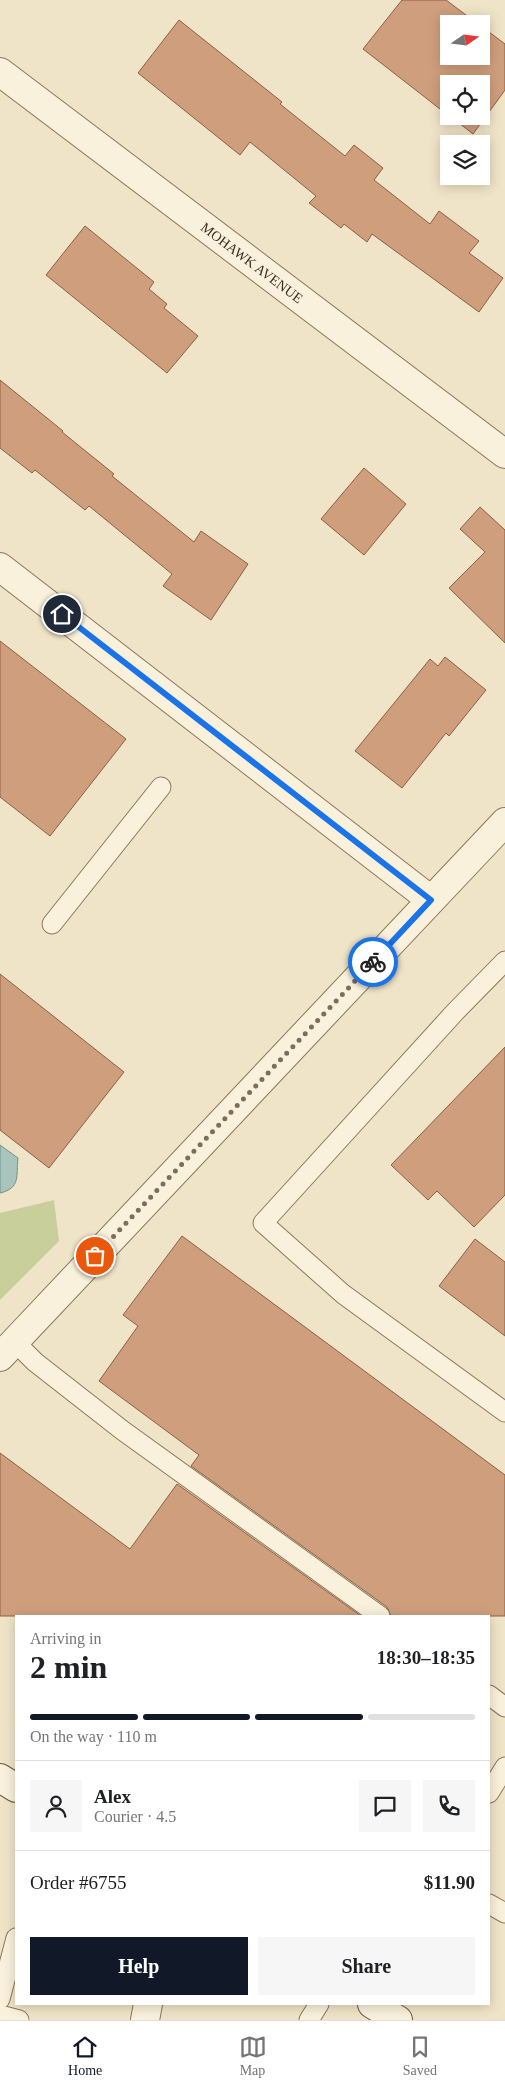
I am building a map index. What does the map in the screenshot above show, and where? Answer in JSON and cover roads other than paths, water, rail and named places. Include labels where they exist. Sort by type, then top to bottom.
[{"type":"street","name":"MOHAWK AVENUE","points":[[0,72],[505,454]]},
{"type":"street","points":[[0,567],[431,900]]},
{"type":"street","points":[[7,1349],[505,822]]},
{"type":"street","points":[[0,1778],[15,1787]]},
{"type":"street","points":[[145,2020],[148,2005]]},
{"type":"street","points":[[374,2005],[398,2020]]},
{"type":"lane","points":[[52,924],[161,787]]},
{"type":"lane","points":[[505,961],[455,1012],[264,1223],[342,1294],[505,1412]]},
{"type":"lane","points":[[7,1349],[35,1362],[122,1430],[379,1615]]},
{"type":"lane","points":[[490,1696],[505,1707]]},
{"type":"lane","points":[[490,1792],[505,1767]]},
{"type":"lane","points":[[490,1905],[505,1913]]},
{"type":"lane","points":[[0,1933],[15,1938]]},
{"type":"lane","points":[[0,1999],[15,1942]]},
{"type":"lane","points":[[309,2020],[318,2005]]},
{"type":"lane","points":[[0,2015],[19,2020]]},
{"type":"water","points":[[0,1145],[18,1158],[17,1176],[14,1184],[7,1191],[0,1193]]}]
